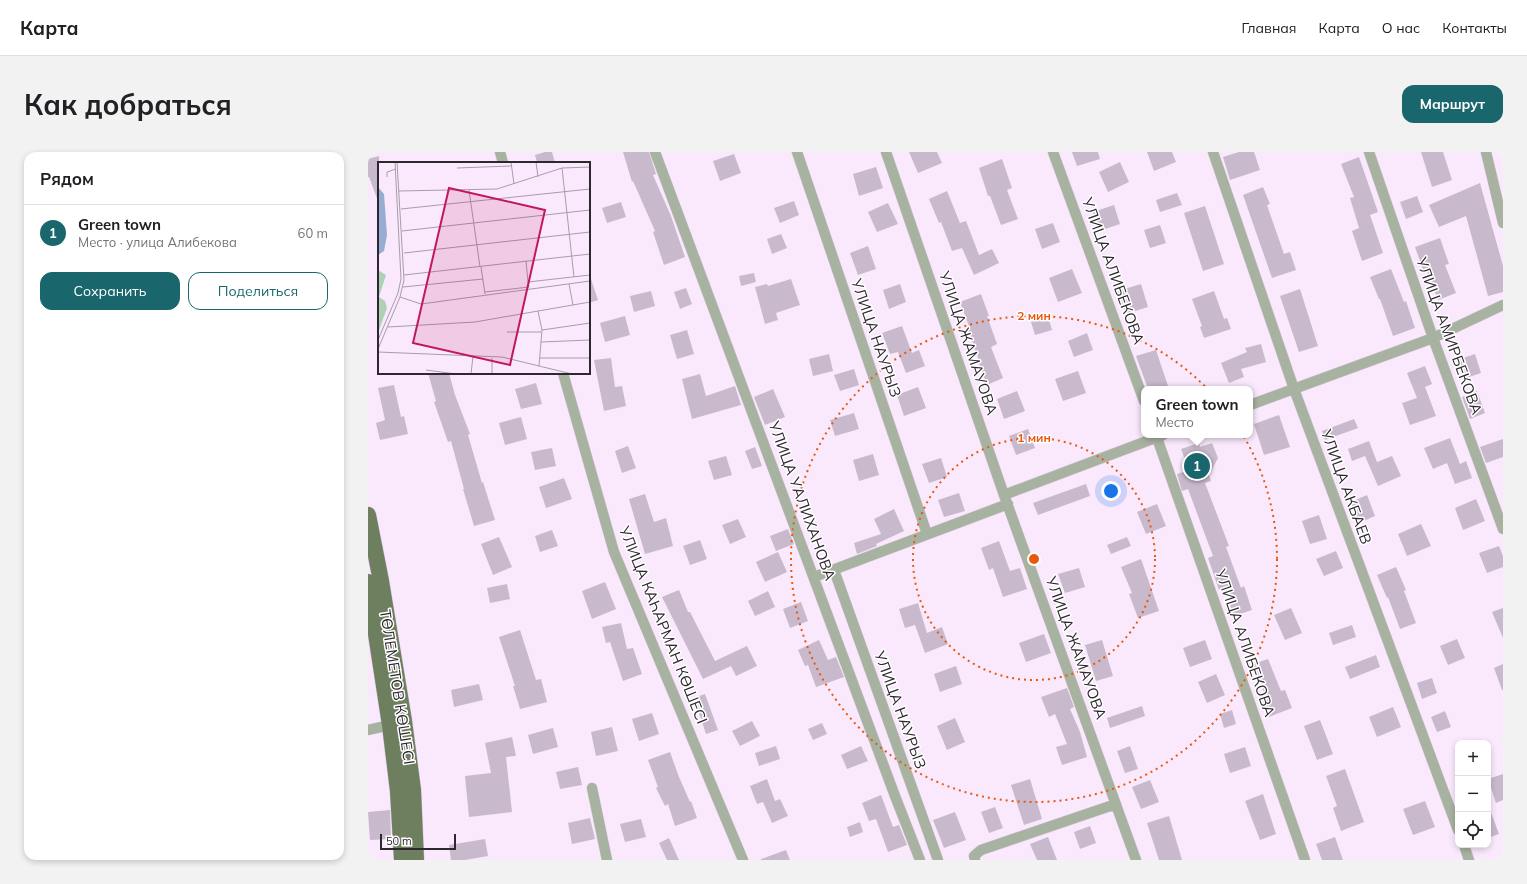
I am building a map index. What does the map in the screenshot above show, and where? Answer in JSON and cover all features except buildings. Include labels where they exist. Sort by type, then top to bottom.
[{"type":"main road","name":"ТӨЛЕМЕТОВ КӨШЕСІ","points":[[368,515],[381,581],[404,722],[413,790],[416,860]]},
{"type":"main road","name":"ТӨЛЕМЕТОВ КӨШЕСІ","points":[[369,588],[390,725],[398,791],[402,860]]},
{"type":"street","points":[[500,152],[503,162]]},
{"type":"street","name":"УЛИЦА УАЛИХАНОВА","points":[[655,152],[920,860]]},
{"type":"street","name":"УЛИЦА НАУРЫЗ","points":[[797,152],[927,534]]},
{"type":"street","name":"УЛИЦА ЖАМАУОВА","points":[[886,152],[1006,500],[1136,860]]},
{"type":"street","name":"УЛИЦА АЛИБЕКОВА","points":[[1053,152],[1141,393]]},
{"type":"street","name":"УЛИЦА АКБАЕВ","points":[[1213,152],[1294,389],[1455,822]]},
{"type":"street","name":"УЛИЦА АМИРБЕКОВА","points":[[1369,152],[1433,338],[1503,529]]},
{"type":"street","points":[[1486,152],[1503,223]]},
{"type":"street","points":[[1253,404],[1433,338],[1503,305]]},
{"type":"street","name":"УЛИЦА КАҺАРМАН КӨШЕСІ","points":[[563,374],[614,552],[743,860]]},
{"type":"street","points":[[814,577],[927,534],[1154,438]]},
{"type":"street","name":"УЛИЦА АЛИБЕКОВА","points":[[1160,438],[1305,860]]},
{"type":"street","name":"УЛИЦА НАУРЫЗ","points":[[834,570],[938,860]]},
{"type":"street","points":[[368,730],[390,725]]},
{"type":"street","points":[[592,788],[607,860]]},
{"type":"street","points":[[971,859],[981,850],[1116,804]]},
{"type":"street","points":[[1465,848],[1469,860]]},
{"type":"place","name":"Green town","points":[[1197,466]]}]
